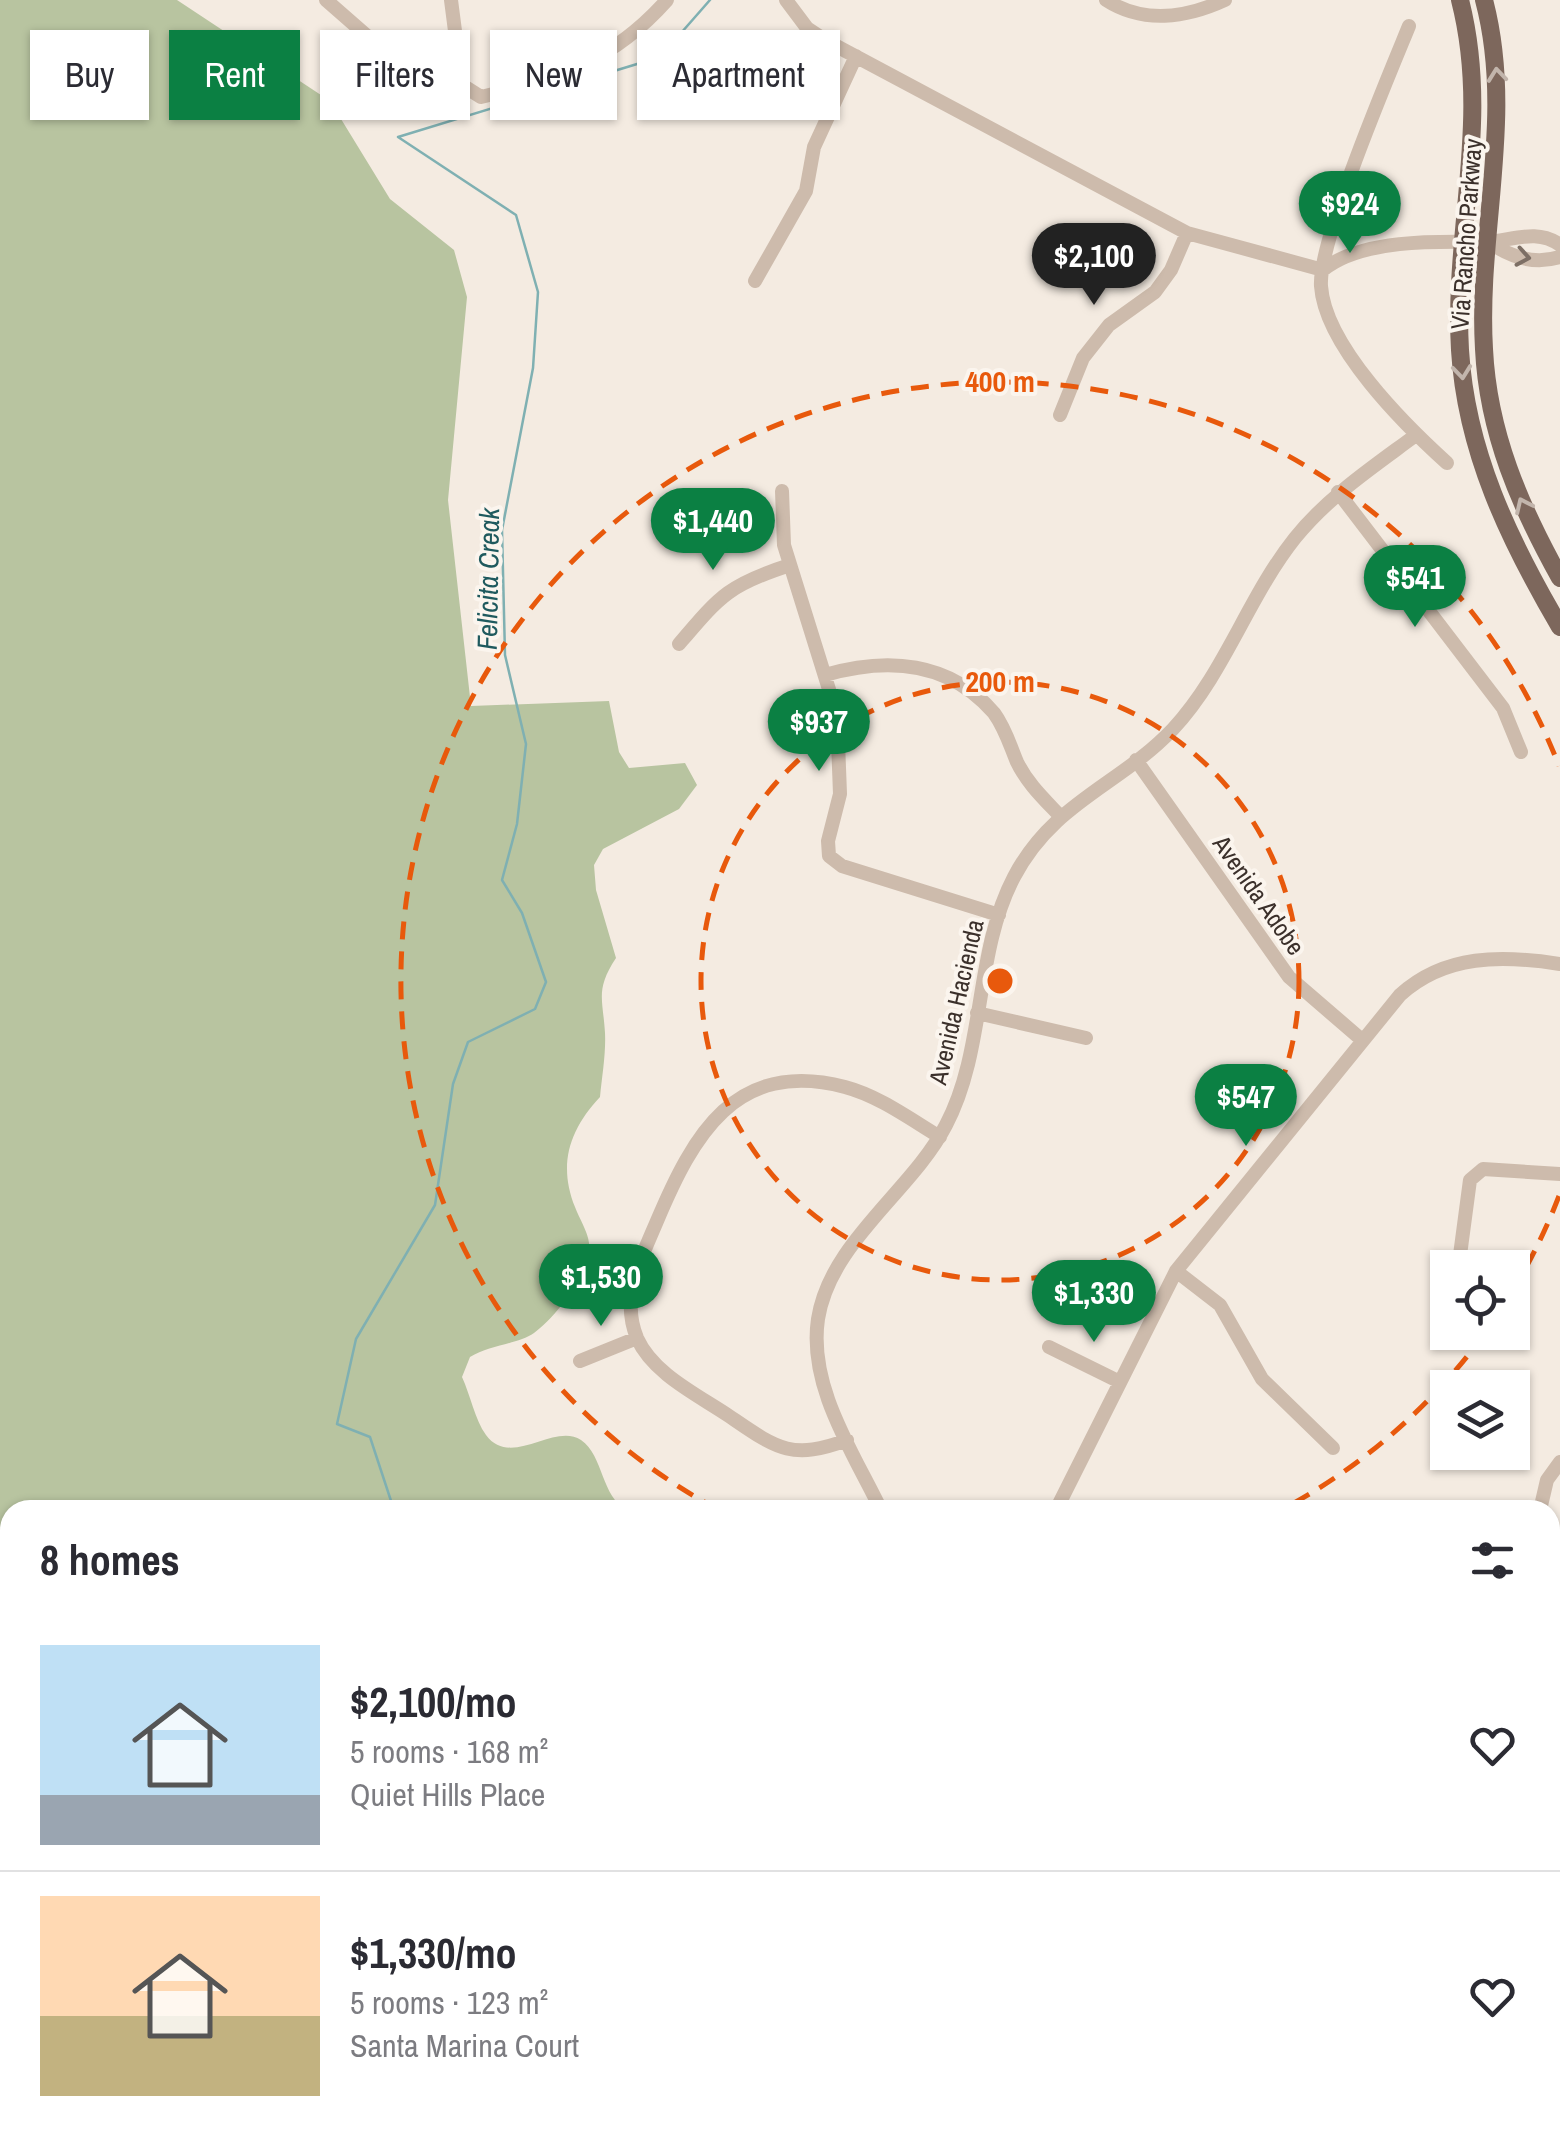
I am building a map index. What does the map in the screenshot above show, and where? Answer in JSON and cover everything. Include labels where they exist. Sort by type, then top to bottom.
[{"type":"main road","name":"Via Rancho Parkway","points":[[1460,0],[1475,96],[1460,348],[1473,434],[1495,504],[1560,627]]},
{"type":"main road","name":"Via Rancho Parkway","points":[[1484,0],[1499,94],[1484,348],[1495,423],[1519,499],[1560,578]]},
{"type":"street","points":[[326,0],[361,30]]},
{"type":"street","points":[[451,0],[455,30]]},
{"type":"street","points":[[470,91],[481,97],[558,78],[638,32],[666,0]]},
{"type":"street","points":[[786,0],[807,28],[1186,233],[1236,250],[1323,270]]},
{"type":"street","points":[[1106,0],[1152,16],[1180,15],[1225,0]]},
{"type":"street","points":[[1409,26],[1321,285],[1328,316],[1351,356],[1416,435],[1448,463]]},
{"type":"street","points":[[755,281],[806,191],[814,147],[856,56]]},
{"type":"street","points":[[1060,415],[1083,358],[1108,325],[1155,292],[1171,270],[1186,233]]},
{"type":"street","points":[[1323,270],[1334,260],[1394,245],[1489,242],[1514,235],[1552,239],[1560,245]]},
{"type":"street","points":[[1489,242],[1511,257],[1548,261],[1560,257]]},
{"type":"street","name":"Avenida Hacienda","points":[[876,1500],[847,1440],[818,1364],[818,1319],[829,1282],[940,1137],[960,1088],[999,915],[1016,873],[1047,826],[1136,760],[1196,702],[1294,540],[1338,492],[1416,435]]},
{"type":"street","points":[[782,491],[780,518],[790,565],[825,675],[842,754],[840,794],[828,841],[830,856],[842,866],[999,915]]},
{"type":"street","points":[[1338,492],[1502,708],[1520,752]]},
{"type":"street","points":[[678,644],[732,586],[790,565]]},
{"type":"street","points":[[825,675],[911,664],[941,674],[968,690],[994,714],[1029,782],[1060,816]]},
{"type":"street","name":"Avenida Adobe","points":[[1136,760],[1289,977],[1362,1040]]},
{"type":"street","points":[[1061,1500],[1176,1271],[1400,995],[1430,972],[1471,960],[1560,964]]},
{"type":"street","points":[[977,1013],[1086,1038]]},
{"type":"street","points":[[847,1440],[815,1452],[774,1446],[662,1370],[638,1338],[630,1312],[631,1288],[686,1154],[708,1123],[739,1098],[787,1082],[847,1087],[940,1137]]},
{"type":"street","points":[[1461,1250],[1470,1180],[1483,1169],[1560,1174]]},
{"type":"street","points":[[1176,1271],[1220,1305],[1262,1379],[1334,1448]]},
{"type":"street","points":[[580,1361],[638,1338]]},
{"type":"street","points":[[1049,1347],[1120,1382]]},
{"type":"street","points":[[1542,1500],[1547,1480],[1560,1462]]},
{"type":"green space","points":[[0,0],[177,0],[222,30],[169,30],[169,120],[300,120],[300,81],[320,94],[320,120],[342,120],[390,199],[454,250],[467,297],[448,500],[471,706],[609,701],[619,752],[629,768],[685,763],[697,785],[679,809],[603,849],[594,865],[596,890],[616,958],[603,987],[605,1041],[600,1097],[574,1135],[567,1162],[570,1192],[589,1243],[584,1267],[562,1305],[543,1325],[527,1337],[470,1357],[462,1377],[482,1429],[496,1444],[520,1447],[558,1436],[581,1440],[589,1447],[616,1500],[0,1500]]},
{"type":"waterway","name":"Felicita Creak","points":[[391,1500],[370,1437],[337,1424],[356,1339],[435,1205],[453,1084],[468,1042],[535,1009],[546,982],[522,913],[502,880],[517,824],[526,744],[505,655],[502,530],[533,368],[538,292],[516,215],[398,137],[660,57],[710,0]]}]
